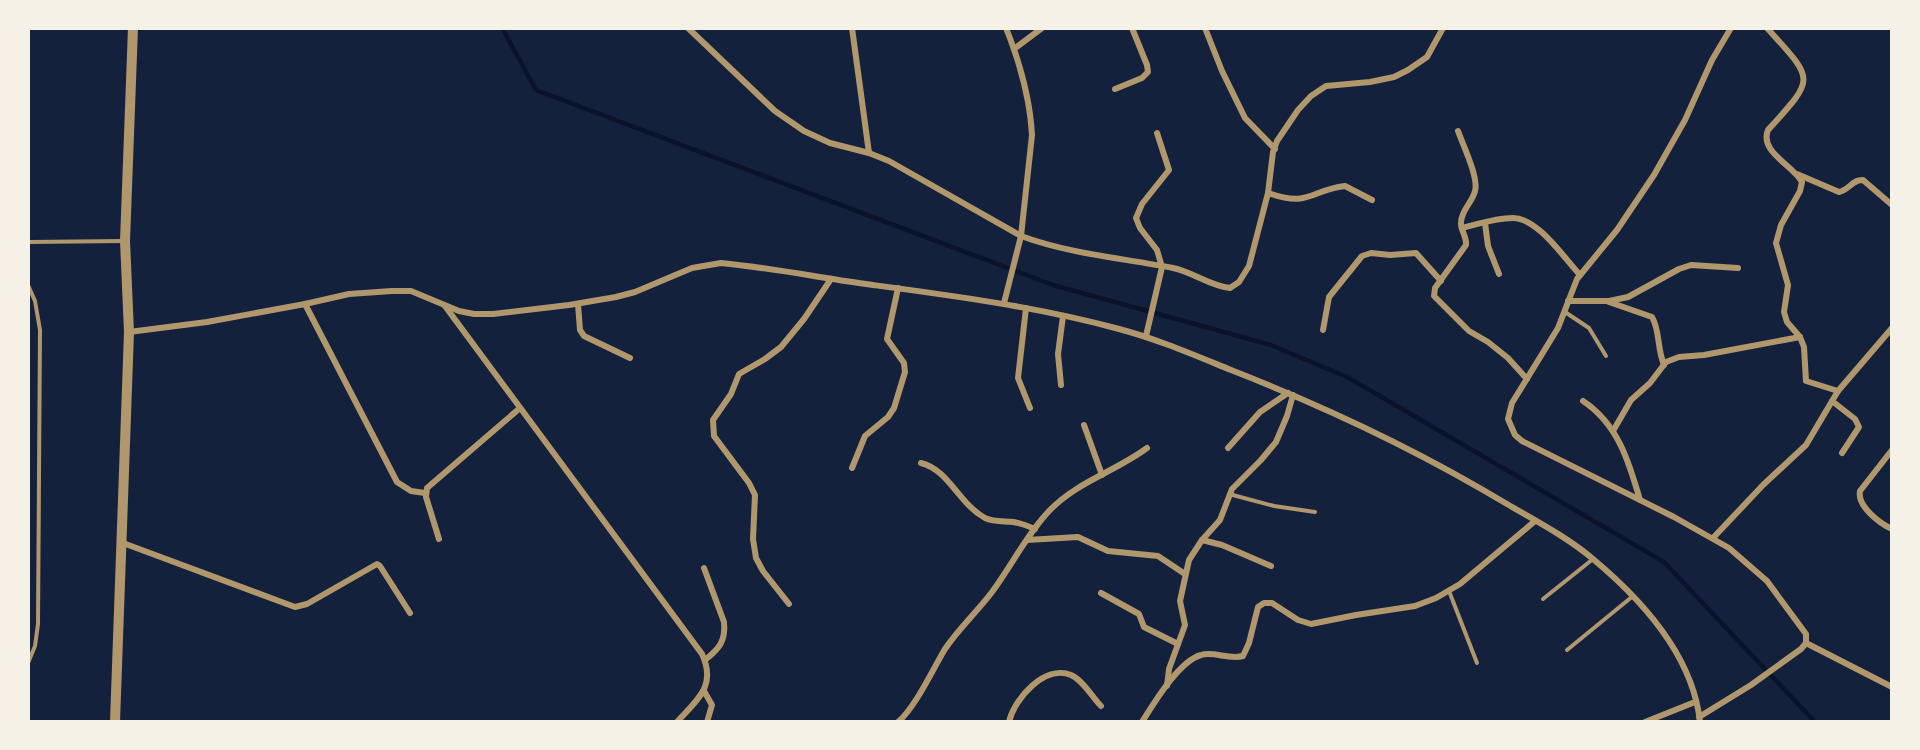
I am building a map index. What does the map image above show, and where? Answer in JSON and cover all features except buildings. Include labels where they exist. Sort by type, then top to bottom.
[{"type":"street","points":[[115,722],[129,332],[125,241],[133,28]]},
{"type":"street","points":[[688,28],[775,111],[804,131],[830,143],[869,153],[889,161],[1021,236],[1076,252],[1185,272],[1224,288],[1234,286],[1245,275],[1249,266],[1268,193],[1275,149],[1298,110],[1318,90],[1326,86],[1352,85],[1394,77],[1408,70],[1427,57],[1443,28]]},
{"type":"street","points":[[852,28],[869,153]]},
{"type":"street","points":[[1004,303],[1021,236],[1032,135],[1027,95],[1006,28]]},
{"type":"street","points":[[1014,49],[1042,28]]},
{"type":"street","points":[[1115,89],[1142,78],[1148,72],[1132,28]]},
{"type":"street","points":[[1205,28],[1222,71],[1245,118],[1275,149]]},
{"type":"street","points":[[129,332],[207,322],[349,294],[392,291],[411,291],[459,311],[493,314],[616,297],[693,268],[721,263],[1004,303],[1146,336],[1353,421],[1466,479],[1593,559],[1633,596],[1668,638],[1679,657],[1700,719],[1801,649],[1806,643],[1806,634],[1767,581],[1741,556],[1713,538],[1522,441],[1515,435],[1508,419],[1509,411],[1558,328],[1580,275],[1617,230],[1654,175],[1684,120],[1712,60],[1731,28]]},
{"type":"street","points":[[1767,28],[1803,70],[1804,85],[1799,96],[1768,130],[1766,136],[1769,148],[1796,173],[1839,192],[1844,191],[1857,180],[1863,180],[1892,206]]},
{"type":"street","points":[[1458,131],[1476,186],[1474,196],[1461,220],[1466,245],[1433,292],[1436,298],[1469,331],[1508,358],[1527,379]]},
{"type":"street","points":[[1146,336],[1162,267],[1157,250],[1140,228],[1137,218],[1142,204],[1169,170],[1157,133]]},
{"type":"street","points":[[1796,173],[1802,186],[1781,225],[1776,243],[1789,291],[1784,312],[1787,322],[1800,337],[1805,352],[1806,381],[1838,391]]},
{"type":"street","points":[[1268,193],[1288,200],[1297,200],[1345,186],[1372,200]]},
{"type":"street","points":[[1462,228],[1513,218],[1530,223],[1547,238],[1580,275]]},
{"type":"street","points":[[1485,223],[1488,246],[1499,274]]},
{"type":"street","points":[[1323,330],[1329,297],[1365,254],[1416,253],[1441,281]]},
{"type":"street","points":[[1568,301],[1609,301],[1628,297],[1686,266],[1697,264],[1738,268]]},
{"type":"street","points":[[789,604],[763,571],[756,558],[753,539],[755,495],[749,483],[714,436],[713,420],[731,394],[739,374],[781,347],[804,319],[831,279]]},
{"type":"street","points":[[852,468],[865,436],[888,417],[894,408],[905,372],[904,363],[887,339],[898,288]]},
{"type":"street","points":[[1609,301],[1652,317],[1656,324],[1659,354],[1664,364]]},
{"type":"street","points":[[305,304],[397,482],[411,491],[425,493]]},
{"type":"street","points":[[578,304],[580,330],[584,336],[630,358]]},
{"type":"street","points":[[445,305],[694,641],[705,660],[708,674],[704,691],[677,722]]},
{"type":"street","points":[[1026,308],[1018,378],[1030,408]]},
{"type":"street","points":[[1061,385],[1058,354],[1063,316]]},
{"type":"street","points":[[1713,538],[1763,485],[1806,445],[1838,391],[1892,328]]},
{"type":"street","points":[[1613,430],[1631,400],[1650,383],[1666,362],[1679,357],[1704,355],[1800,337]]},
{"type":"street","points":[[1228,448],[1260,412],[1291,394]]},
{"type":"street","points":[[1167,687],[1169,669],[1185,625],[1180,601],[1189,560],[1202,540],[1220,520],[1228,494],[1272,448],[1282,431],[1291,394]]},
{"type":"street","points":[[1583,401],[1613,430],[1629,464],[1640,500]]},
{"type":"street","points":[[1832,401],[1855,419],[1859,427],[1842,453]]},
{"type":"street","points":[[439,539],[425,493],[427,488],[520,408]]},
{"type":"street","points":[[1084,425],[1102,475]]},
{"type":"street","points":[[898,722],[946,647],[992,592],[1027,540],[1050,511],[1064,497],[1134,458],[1147,448]]},
{"type":"street","points":[[1892,450],[1859,495],[1861,502],[1876,519],[1892,530]]},
{"type":"street","points":[[921,463],[937,469],[966,504],[985,518],[998,522],[1018,523],[1035,529]]},
{"type":"street","points":[[1142,722],[1184,667],[1202,654],[1235,658],[1243,656],[1247,651],[1258,607],[1264,603],[1272,603],[1298,620],[1311,624],[1408,608],[1449,591],[1535,521]]},
{"type":"street","points":[[1027,540],[1074,536],[1108,551],[1158,556],[1185,574]]},
{"type":"street","points":[[1202,540],[1222,545],[1271,566]]},
{"type":"street","points":[[123,543],[295,607],[307,604],[377,564],[381,566],[410,613]]},
{"type":"street","points":[[704,568],[724,622],[725,632],[721,645],[705,660]]},
{"type":"street","points":[[1101,593],[1139,614],[1144,627],[1178,644]]},
{"type":"street","points":[[1806,643],[1890,685]]},
{"type":"street","points":[[1009,722],[1018,701],[1027,690],[1037,681],[1063,673],[1078,680],[1101,706]]},
{"type":"street","points":[[704,691],[712,705],[707,722]]},
{"type":"street","points":[[1646,722],[1695,702]]},
{"type":"lane","points":[[28,242],[125,241]]},
{"type":"lane","points":[[28,285],[35,301],[40,330],[38,624],[35,646],[28,663]]},
{"type":"lane","points":[[1565,312],[1589,328],[1606,356]]},
{"type":"lane","points":[[1228,494],[1274,506],[1315,513]]},
{"type":"lane","points":[[1543,599],[1593,559]]},
{"type":"lane","points":[[1449,591],[1477,663]]},
{"type":"lane","points":[[1567,650],[1633,596]]},
{"type":"waterway","points":[[502,28],[536,90],[1053,285],[1271,345],[1349,378],[1664,562],[1815,722]]}]
